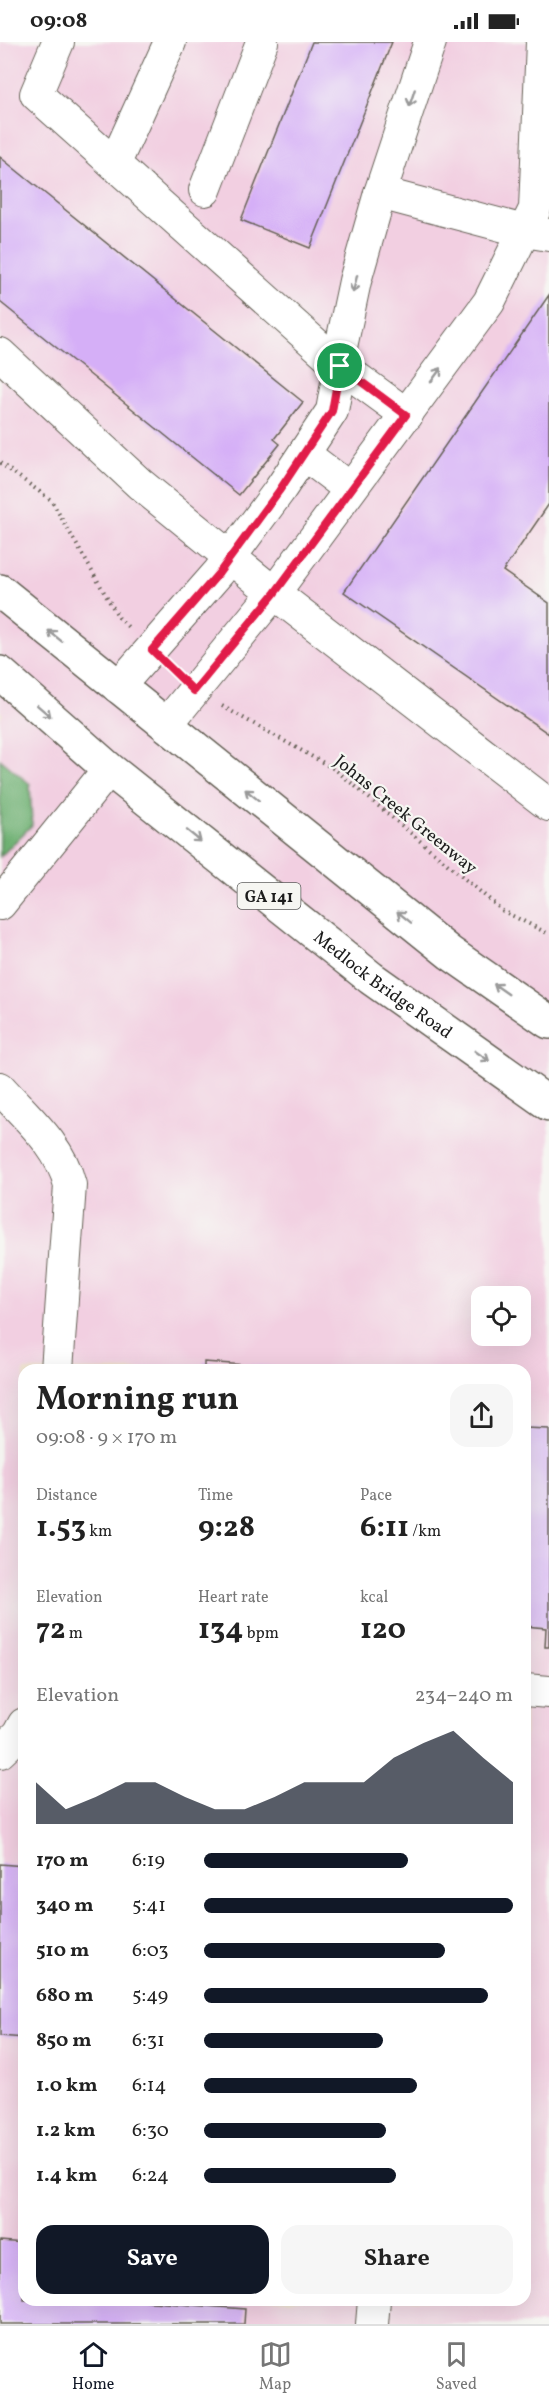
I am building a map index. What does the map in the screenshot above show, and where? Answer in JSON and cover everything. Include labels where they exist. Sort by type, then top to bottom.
[{"type":"highway","points":[[0,591],[450,953],[549,1022]]},
{"type":"highway","name":"Medlock Bridge Road","points":[[0,673],[109,768],[371,978],[549,1104]]},
{"type":"lane","points":[[57,42],[36,94],[340,366],[406,415]]},
{"type":"lane","points":[[115,163],[170,42]]},
{"type":"lane","points":[[205,190],[262,42]]},
{"type":"lane","points":[[118,687],[230,557],[332,411],[340,366],[338,361],[355,281],[380,193],[430,42]]},
{"type":"lane","points":[[166,725],[274,594],[489,302],[537,233],[535,209],[542,42]]},
{"type":"lane","points":[[380,193],[537,233]]},
{"type":"lane","points":[[0,354],[140,484],[274,594],[549,805]]},
{"type":"lane","points":[[304,454],[350,489]]},
{"type":"lane","points":[[0,904],[109,768]]},
{"type":"lane","points":[[0,1088],[52,1145],[66,1171],[70,1185],[57,1364]]},
{"type":"lane","points":[[531,1690],[549,1692]]},
{"type":"lane","points":[[0,1752],[18,1735]]},
{"type":"lane","points":[[372,2324],[374,2306]]},
{"type":"path","points":[[0,464],[51,500],[119,618],[152,650]]},
{"type":"path","name":"Johns Creek Greenway","points":[[194,691],[336,770],[503,911],[549,934]]},
{"type":"shaded area","points":[[0,42],[549,42],[549,2324],[0,2324],[0,719],[3,714],[0,711]]},
{"type":"green space","points":[[0,759],[30,784],[32,825],[0,857]]},
{"type":"building","points":[[312,42],[392,42],[310,248],[241,220]]},
{"type":"building","points":[[0,157],[303,402],[274,439],[280,444],[239,495],[0,302]]},
{"type":"building","points":[[549,295],[549,504],[503,571],[549,603],[549,734],[344,592]]},
{"type":"building","points":[[204,1362],[231,1364],[204,1364]]},
{"type":"building","points":[[531,1428],[549,1429],[549,1647],[545,1647],[546,1628],[531,1627]]},
{"type":"building","points":[[0,1864],[18,1866],[18,2038],[0,2036]]},
{"type":"building","points":[[0,2241],[18,2242],[18,2306],[206,2306],[245,2309],[244,2324],[0,2324]]},
{"type":"route","points":[[340,366],[406,415],[274,594],[194,691],[152,650],[219,573],[279,491],[332,411],[340,366]]}]
